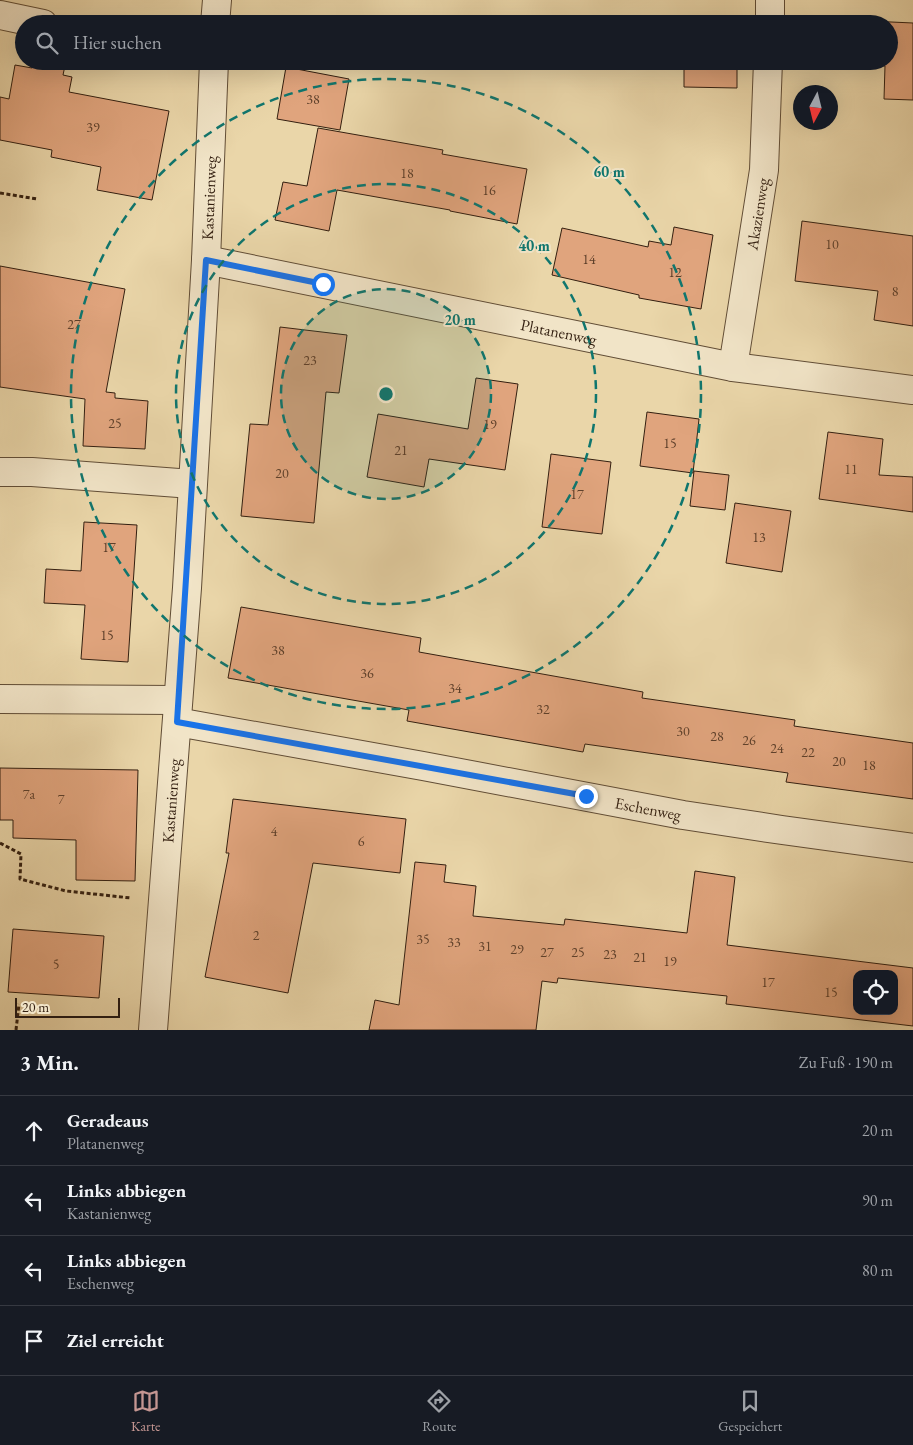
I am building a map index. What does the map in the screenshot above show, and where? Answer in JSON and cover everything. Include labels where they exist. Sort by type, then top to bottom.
[{"type":"street","points":[[216,0],[216,15]]},
{"type":"street","points":[[770,0],[770,15]]},
{"type":"street","points":[[0,15],[15,18]]},
{"type":"street","name":"Kastanienweg","points":[[153,1030],[178,711],[206,260],[214,70]]},
{"type":"street","name":"Akazienweg","points":[[733,366],[764,170],[768,70]]},
{"type":"street","name":"Platanenweg","points":[[206,260],[733,366],[913,390]]},
{"type":"street","points":[[0,472],[32,472],[192,484]]},
{"type":"street","points":[[0,699],[178,711]]},
{"type":"street","name":"Eschenweg","points":[[178,711],[423,766],[683,815],[913,848]]},
{"type":"path","points":[[0,193],[37,199]]},
{"type":"path","points":[[0,843],[21,854],[20,878],[66,891],[163,901]]},
{"type":"path","points":[[16,1030],[19,1004]]},
{"type":"building","points":[[898,22],[913,23],[913,100],[884,99],[885,70],[898,70]]},
{"type":"building","points":[[15,65],[15,70],[64,70],[63,75],[72,77],[69,92],[169,111],[152,200],[97,190],[101,167],[51,157],[52,150],[0,140],[0,97],[9,99]]},
{"type":"building","points":[[285,70],[302,70],[349,79],[340,130],[277,119]]},
{"type":"building","points":[[684,70],[737,70],[737,88],[684,87]]},
{"type":"building","points":[[318,128],[443,150],[442,154],[527,169],[517,224],[337,190],[329,231],[275,220],[283,182],[307,186]]},
{"type":"building","points":[[802,221],[913,236],[913,326],[874,320],[878,291],[795,281]]},
{"type":"building","points":[[674,227],[713,235],[701,309],[639,298],[639,295],[552,275],[562,228],[648,247],[649,241],[671,245]]},
{"type":"building","points":[[0,266],[125,289],[106,392],[115,393],[115,398],[148,401],[145,449],[83,446],[85,399],[0,387]]},
{"type":"building","points":[[280,327],[347,335],[339,393],[326,392],[314,523],[241,516],[250,424],[268,425]]},
{"type":"building","points":[[476,378],[518,384],[505,470],[429,459],[424,487],[367,477],[378,414],[468,429]]},
{"type":"building","points":[[647,412],[699,419],[693,473],[640,466]]},
{"type":"building","points":[[828,432],[883,439],[879,475],[913,477],[913,512],[819,499]]},
{"type":"building","points":[[551,454],[611,462],[602,534],[542,527]]},
{"type":"building","points":[[694,471],[729,475],[725,510],[690,506]]},
{"type":"building","points":[[735,503],[791,511],[782,572],[726,563]]},
{"type":"building","points":[[84,522],[137,525],[128,662],[81,659],[85,605],[44,603],[46,569],[81,571]]},
{"type":"building","points":[[241,607],[421,638],[419,652],[643,692],[642,698],[795,720],[794,726],[913,743],[913,799],[786,782],[788,773],[585,744],[583,752],[407,721],[409,710],[228,678]]},
{"type":"building","points":[[0,768],[138,770],[135,881],[76,880],[76,840],[13,838],[13,820],[0,820]]},
{"type":"building","points":[[233,799],[406,819],[400,873],[313,863],[288,993],[205,977],[229,853],[226,853]]},
{"type":"building","points":[[415,862],[446,865],[444,882],[476,886],[473,916],[564,925],[565,919],[687,933],[695,871],[735,877],[727,945],[913,968],[913,1026],[726,1004],[727,996],[558,978],[557,983],[542,981],[536,1030],[369,1030],[375,1000],[399,1005]]},
{"type":"building","points":[[13,929],[104,936],[99,998],[8,992]]},
{"type":"route","points":[[323,284],[206,260],[177,722],[586,796]]}]
